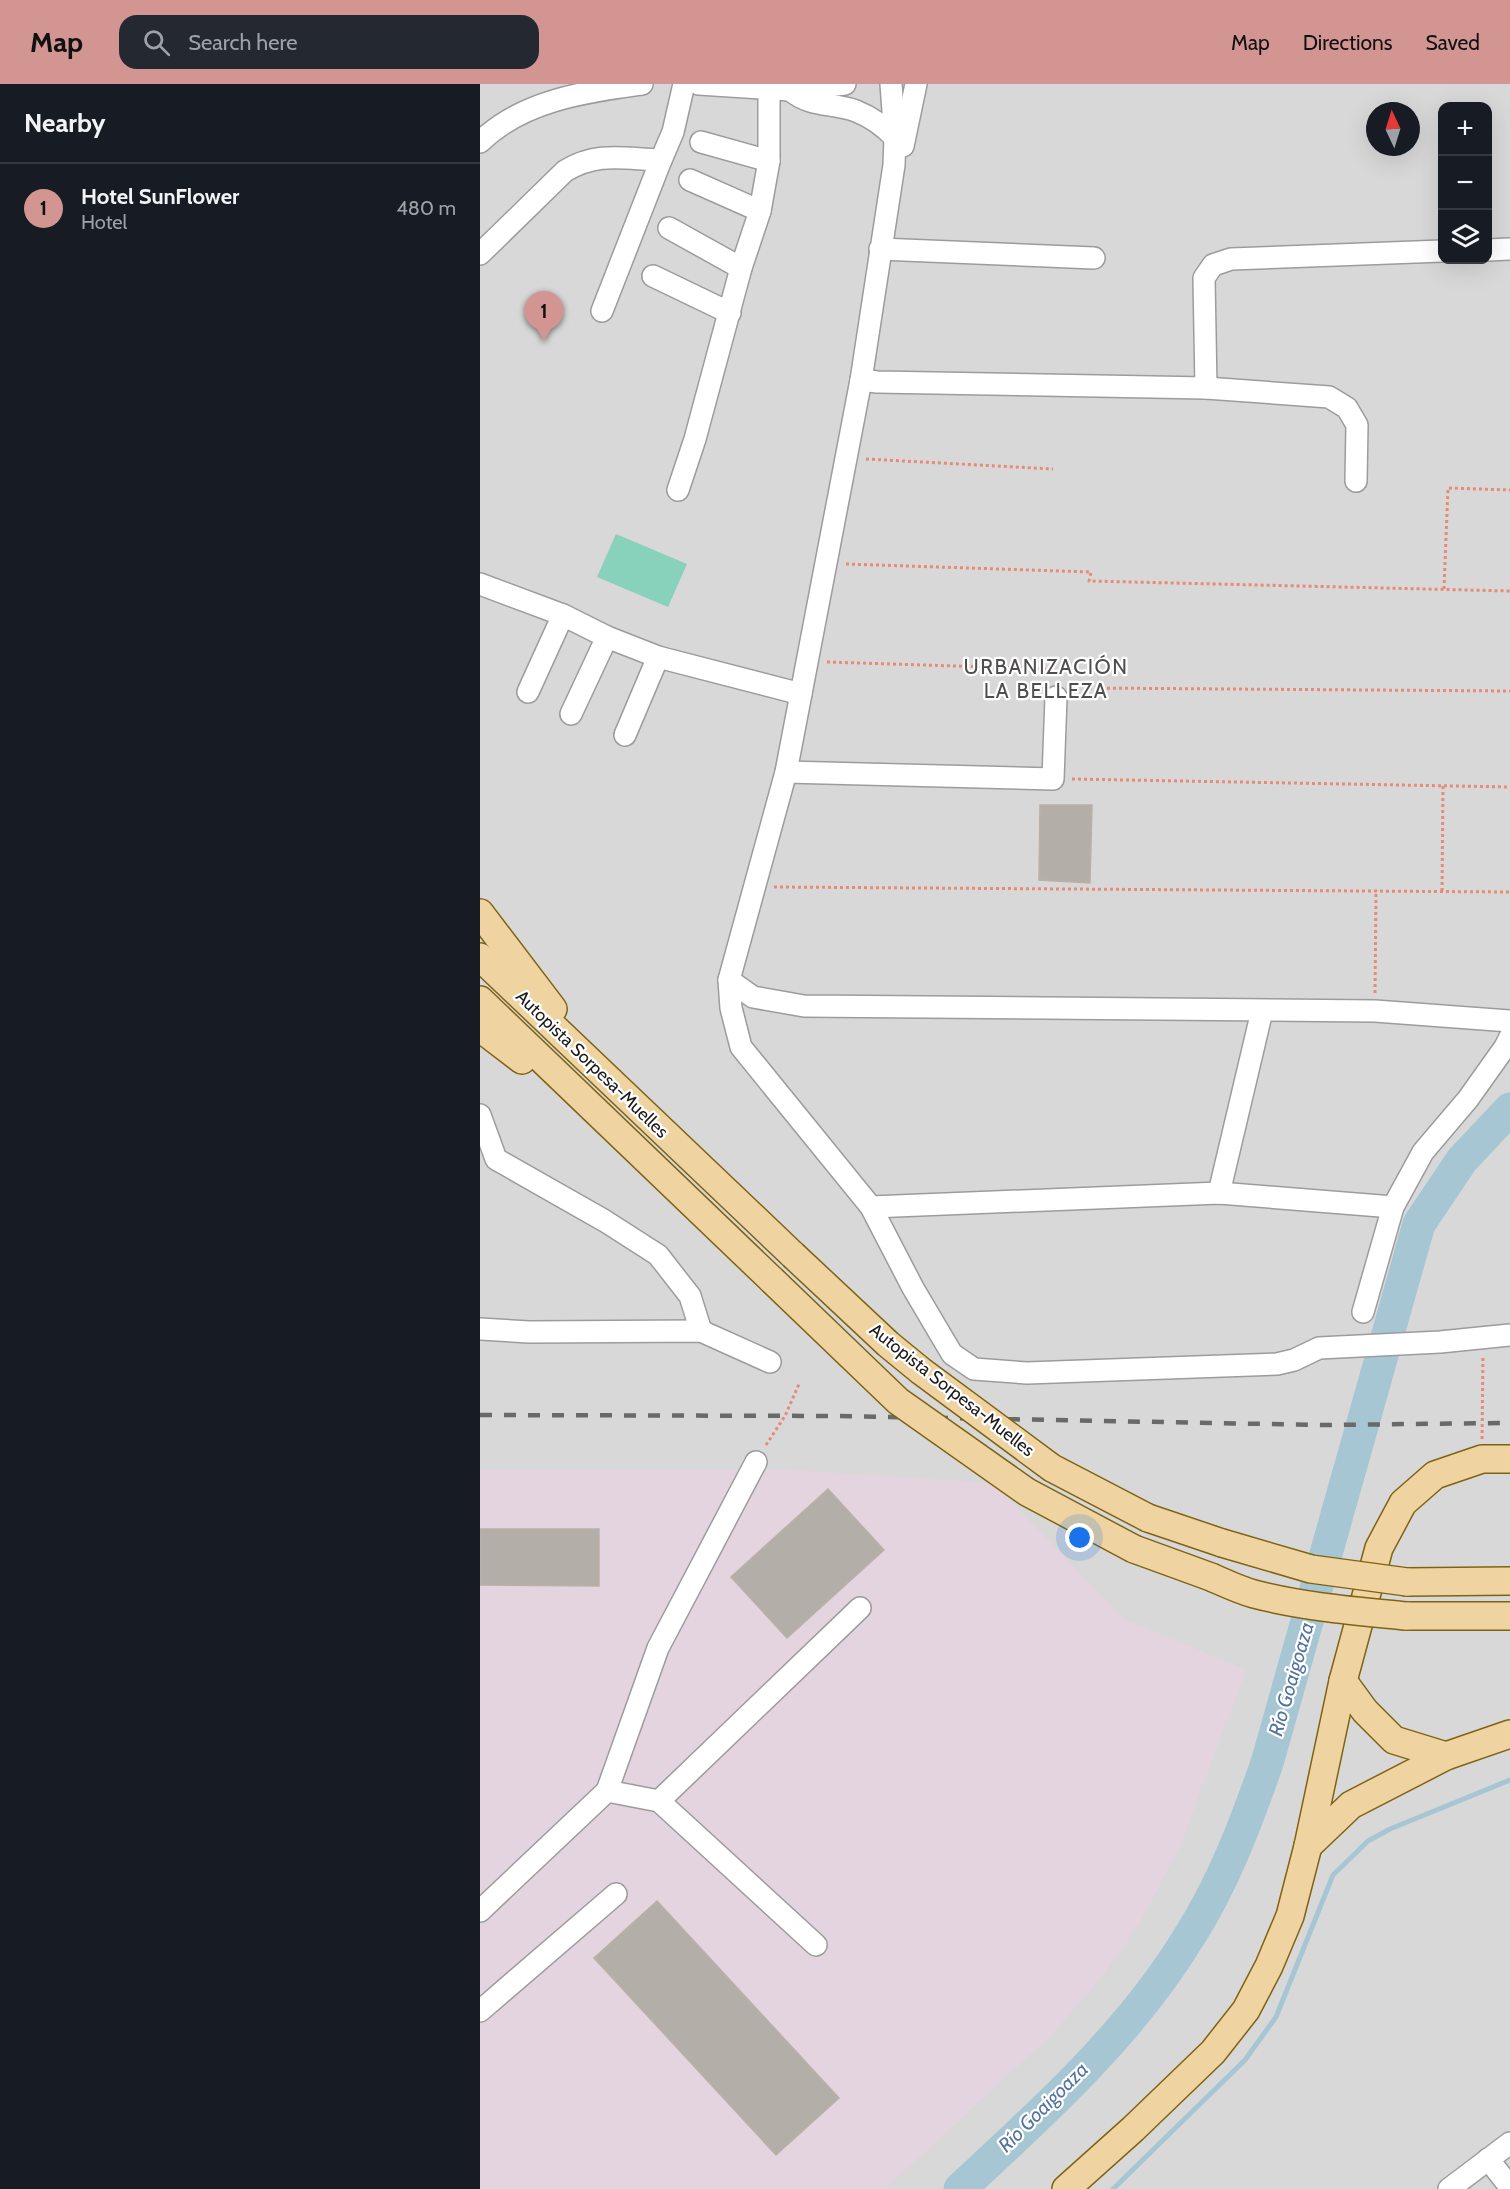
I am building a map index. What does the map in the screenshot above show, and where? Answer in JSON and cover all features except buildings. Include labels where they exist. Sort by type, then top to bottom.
[{"type":"main road","points":[[480,913],[607,1079]]},
{"type":"main road","name":"Autopista Sorpesa-Muelles","points":[[480,957],[888,1344],[1053,1468],[1148,1518],[1311,1569],[1407,1582],[1510,1581]]},
{"type":"main road","name":"Autopista Sorpesa-Muelles","points":[[480,1000],[898,1401],[1027,1492],[1134,1549],[1253,1593],[1342,1610],[1406,1616],[1510,1616]]},
{"type":"main road","points":[[480,1029],[628,1140]]},
{"type":"main road","points":[[1066,2189],[1213,2052],[1246,2010],[1269,1966],[1290,1916],[1308,1846],[1343,1681],[1379,1548],[1403,1503],[1435,1474],[1482,1459],[1510,1458]]},
{"type":"main road","points":[[1343,1681],[1365,1711],[1394,1740],[1446,1756]]},
{"type":"main road","points":[[1308,1846],[1351,1804],[1446,1756],[1510,1734]]},
{"type":"street","points":[[480,142],[489,133],[522,113],[551,101],[582,92],[642,84]]},
{"type":"street","points":[[602,311],[660,160],[674,132],[684,84]]},
{"type":"street","points":[[699,84],[777,88],[845,84]]},
{"type":"street","points":[[891,84],[895,138],[894,165],[861,380],[786,772],[729,980],[731,1008],[741,1047],[871,1207],[913,1288],[952,1354],[974,1369],[1028,1373],[1277,1364],[1294,1360],[1319,1348],[1440,1342],[1510,1335]]},
{"type":"street","points":[[894,165],[902,151],[916,84]]},
{"type":"street","points":[[777,88],[810,103],[855,111],[884,126],[895,138]]},
{"type":"street","points":[[678,490],[695,439],[741,268],[760,210],[769,160],[777,88]]},
{"type":"street","points":[[701,142],[769,160]]},
{"type":"street","points":[[480,254],[565,171],[581,162],[603,157],[660,160]]},
{"type":"street","points":[[690,180],[760,210]]},
{"type":"street","points":[[669,228],[741,268]]},
{"type":"street","points":[[880,249],[1095,258]]},
{"type":"street","points":[[1492,250],[1510,249]]},
{"type":"street","points":[[1206,388],[1204,278],[1213,266],[1231,259],[1438,251]]},
{"type":"street","points":[[653,276],[730,314]]},
{"type":"street","points":[[861,380],[1206,388],[1329,397],[1347,408],[1357,426],[1356,482]]},
{"type":"street","points":[[480,584],[563,615],[607,637],[658,657],[801,694]]},
{"type":"street","points":[[528,692],[563,615]]},
{"type":"street","points":[[572,714],[607,637]]},
{"type":"street","points":[[625,735],[658,657]]},
{"type":"street","points":[[786,772],[1053,779],[1056,697]]},
{"type":"street","points":[[729,980],[753,997],[804,1006],[1375,1011],[1510,1021]]},
{"type":"street","points":[[1219,1194],[1262,1011]]},
{"type":"street","points":[[1363,1312],[1393,1207],[1423,1152],[1468,1099],[1510,1037]]},
{"type":"street","points":[[480,1115],[488,1159],[605,1221],[658,1255],[690,1296],[701,1331]]},
{"type":"street","points":[[871,1207],[1219,1194],[1393,1207]]},
{"type":"street","points":[[480,1329],[529,1332],[701,1331],[770,1362]]},
{"type":"street","points":[[480,1911],[607,1791],[658,1648],[756,1462]]},
{"type":"street","points":[[659,1801],[860,1608]]},
{"type":"street","points":[[607,1791],[659,1801],[816,1945]]},
{"type":"street","points":[[480,2011],[616,1894]]},
{"type":"street","points":[[1449,2189],[1510,2143]]},
{"type":"street","points":[[1488,2159],[1510,2187]]},
{"type":"path","points":[[846,458],[1053,469]]},
{"type":"path","points":[[1444,589],[1448,488],[1510,490]]},
{"type":"path","points":[[826,562],[861,566],[1091,572],[1089,581],[1510,591]]},
{"type":"path","points":[[807,661],[1051,669]]},
{"type":"path","points":[[1089,688],[1510,691]]},
{"type":"path","points":[[1053,779],[1510,787]]},
{"type":"path","points":[[1442,891],[1443,786]]},
{"type":"path","points":[[754,887],[1510,892]]},
{"type":"path","points":[[1375,1011],[1376,890]]},
{"type":"path","points":[[1482,1459],[1483,1338]]},
{"type":"path","points":[[756,1462],[785,1416],[799,1384]]},
{"type":"shaded area","points":[[480,84],[1510,84],[1510,2189],[480,2189]]},
{"type":"shaded area","points":[[480,1470],[791,1470],[993,1483],[1124,1619],[1246,1670],[1180,1846],[1143,1917],[1117,1957],[1048,2038],[885,2189],[480,2189]]},
{"type":"green space","points":[[616,534],[687,564],[668,607],[597,577]]},
{"type":"waterway","name":"Río Goaigoaza","points":[[960,2189],[1053,2101],[1112,2039],[1166,1973],[1213,1896],[1242,1830],[1267,1763],[1419,1224],[1462,1160],[1510,1109]]},
{"type":"waterway","points":[[1113,2189],[1245,2060],[1276,2017],[1333,1875],[1368,1841],[1390,1829],[1510,1780]]},
{"type":"railway","points":[[480,1415],[838,1416],[1321,1425],[1510,1423]]},
{"type":"place","name":"Hotel SunFlower","points":[[544,341]]},
{"type":"district","name":"URBANIZACIÓN LA BELLEZA","points":[[1046,679]]}]
